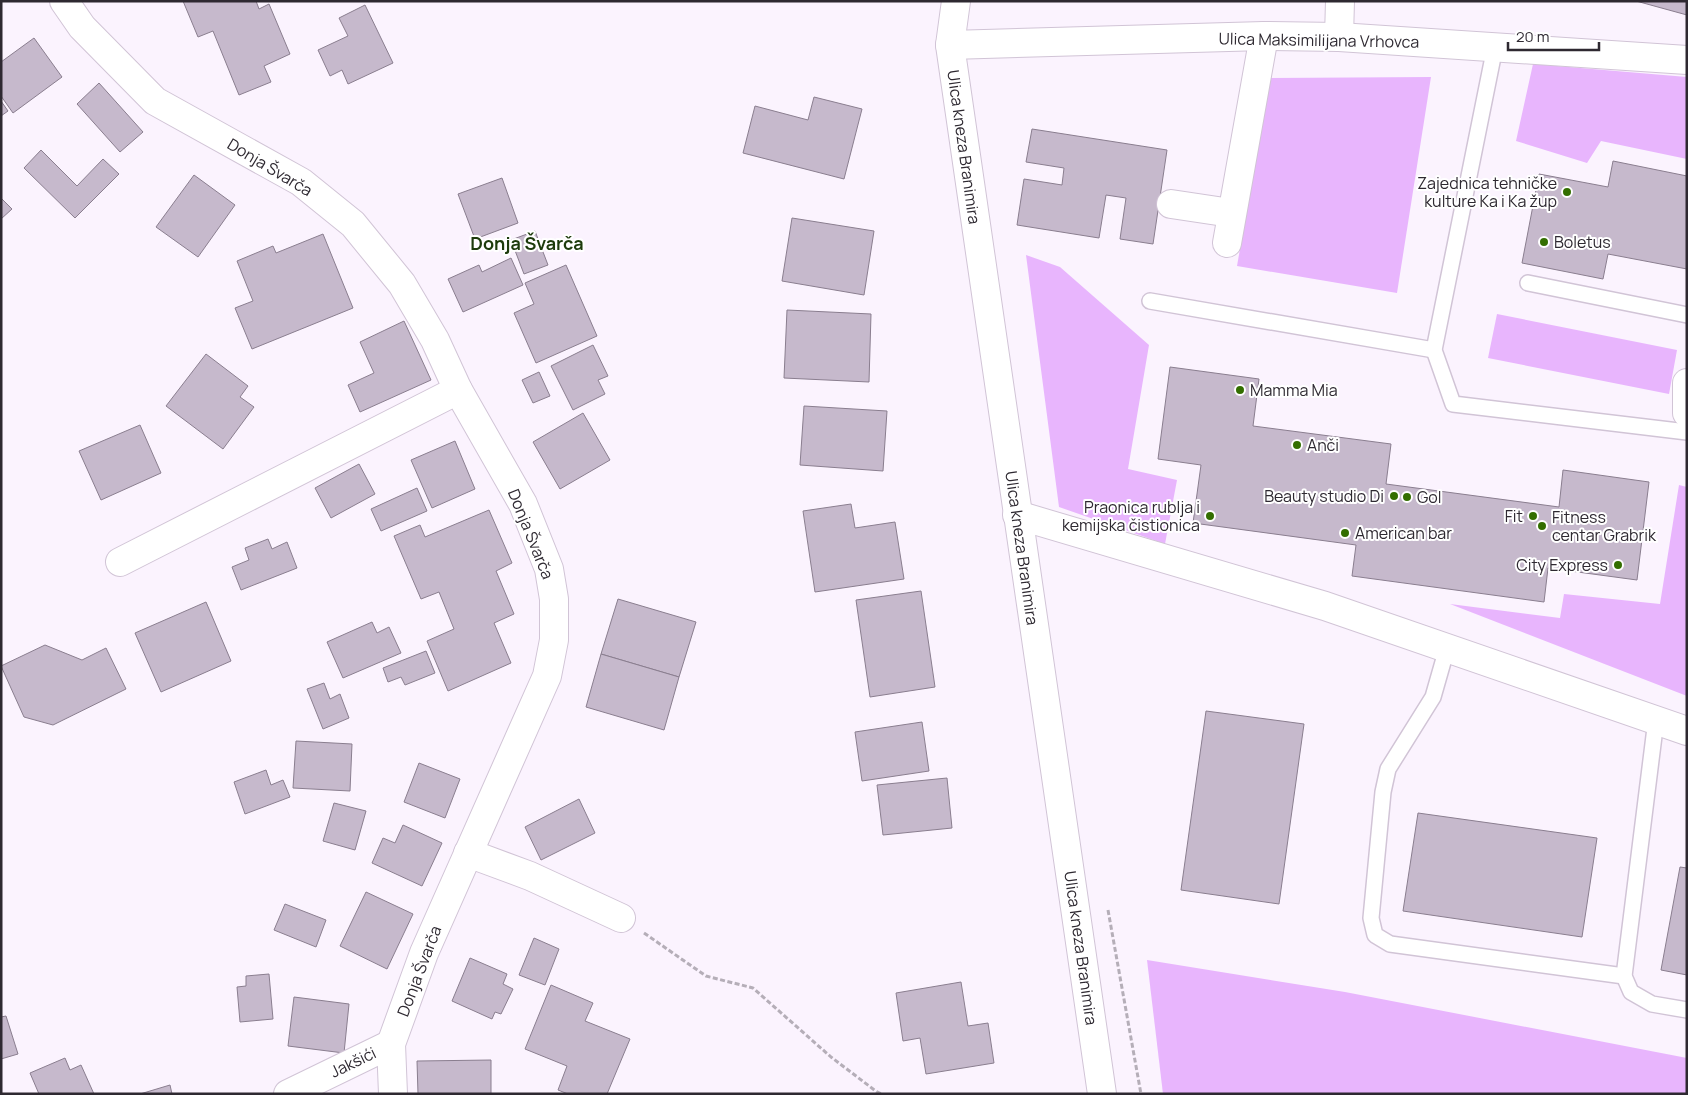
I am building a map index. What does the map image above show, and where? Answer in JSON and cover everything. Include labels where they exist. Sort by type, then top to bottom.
[{"type":"street","name":"Donja Švarča","points":[[64,1],[82,27],[155,101],[301,182],[353,224],[402,284],[435,340],[458,390],[523,504],[549,568],[554,599],[554,640],[547,676],[424,954],[391,1044],[393,1094]]},
{"type":"street","name":"Ulica kneza Branimira","points":[[956,1],[950,45],[1102,1094]]},
{"type":"street","points":[[1339,37],[1340,1]]},
{"type":"street","points":[[1227,243],[1264,36]]},
{"type":"street","name":"Ulica Maksimilijana Vrhovca","points":[[950,45],[1264,36],[1339,37],[1687,60]]},
{"type":"street","points":[[1171,204],[1231,213]]},
{"type":"street","points":[[1687,383],[1687,413]]},
{"type":"street","points":[[120,562],[458,390]]},
{"type":"street","points":[[1017,516],[1325,606],[1687,731]]},
{"type":"street","points":[[468,853],[530,876],[621,918]]},
{"type":"street","name":"Jakšići","points":[[288,1094],[391,1044]]},
{"type":"lane","points":[[1495,46],[1434,350],[1453,404],[1687,432]]},
{"type":"lane","points":[[1528,282],[1687,315]]},
{"type":"lane","points":[[1150,302],[1434,350]]},
{"type":"lane","points":[[1447,648],[1433,697],[1388,769],[1371,918],[1375,934],[1390,944],[1624,976]]},
{"type":"lane","points":[[1656,720],[1624,976],[1631,992],[1652,1004],[1687,1010]]},
{"type":"path","points":[[621,918],[706,976],[753,988],[832,1057],[882,1094]]},
{"type":"shaded area","points":[[1533,64],[1687,77],[1687,159],[1601,141],[1587,163],[1516,141]]},
{"type":"shaded area","points":[[1431,77],[1397,293],[1237,266],[1270,78]]},
{"type":"shaded area","points":[[1026,255],[1060,267],[1149,345],[1128,469],[1177,480],[1165,544],[1059,507]]},
{"type":"shaded area","points":[[1497,314],[1677,350],[1669,394],[1488,358]]},
{"type":"shaded area","points":[[1679,485],[1687,487],[1687,696],[1450,604],[1560,618],[1564,594],[1660,604]]},
{"type":"shaded area","points":[[1147,960],[1345,992],[1687,1058],[1687,1094],[1163,1094]]},
{"type":"building","points":[[183,1],[256,1],[259,9],[269,4],[290,54],[264,66],[271,82],[239,95],[213,31],[198,37]]},
{"type":"building","points":[[1636,1],[1687,1],[1687,15]]},
{"type":"building","points":[[365,5],[393,63],[348,84],[342,70],[330,76],[318,50],[348,36],[339,18]]},
{"type":"building","points":[[34,38],[62,77],[13,113],[1,96],[1,62]]},
{"type":"building","points":[[99,83],[143,132],[120,152],[77,104]]},
{"type":"building","points":[[814,97],[862,109],[844,179],[743,153],[755,106],[808,120]]},
{"type":"building","points":[[1,101],[8,111],[1,116]]},
{"type":"building","points":[[1032,129],[1167,150],[1153,244],[1120,239],[1126,198],[1106,195],[1099,238],[1017,225],[1024,179],[1062,185],[1064,168],[1026,162]]},
{"type":"building","points":[[41,150],[77,186],[103,159],[119,174],[75,218],[24,168]]},
{"type":"building","points":[[1613,161],[1687,176],[1687,269],[1608,254],[1603,279],[1522,263],[1539,174],[1608,187]]},
{"type":"building","points":[[194,175],[235,205],[198,257],[156,227]]},
{"type":"building","points":[[502,178],[518,223],[475,239],[458,194]]},
{"type":"building","points":[[1,198],[12,209],[1,219]]},
{"type":"building","points":[[792,218],[874,231],[864,295],[782,281]]},
{"type":"building","points":[[535,231],[548,265],[524,274],[511,240]]},
{"type":"building","points":[[323,234],[353,308],[252,349],[235,308],[253,301],[237,261],[273,246],[276,253]]},
{"type":"building","points":[[511,258],[523,285],[463,312],[448,279],[479,265],[482,272]]},
{"type":"building","points":[[566,265],[597,336],[536,363],[514,313],[534,304],[525,283]]},
{"type":"building","points":[[787,310],[871,314],[869,382],[784,378]]},
{"type":"building","points":[[404,321],[431,380],[360,412],[348,385],[374,373],[360,342]]},
{"type":"building","points":[[593,345],[608,376],[598,380],[605,394],[573,410],[551,366]]},
{"type":"building","points":[[206,354],[248,386],[240,397],[254,407],[223,449],[166,406]]},
{"type":"building","points":[[1170,367],[1259,379],[1253,426],[1391,444],[1386,484],[1559,507],[1563,470],[1649,482],[1637,580],[1548,568],[1544,602],[1352,576],[1356,545],[1193,523],[1201,465],[1158,459]]},
{"type":"building","points":[[539,372],[550,396],[533,403],[522,380]]},
{"type":"building","points":[[804,406],[887,411],[883,471],[800,465]]},
{"type":"building","points":[[583,413],[610,460],[560,489],[533,442]]},
{"type":"building","points":[[140,425],[161,473],[101,500],[79,451]]},
{"type":"building","points":[[455,441],[475,489],[432,508],[411,460]]},
{"type":"building","points":[[359,464],[375,494],[331,518],[315,488]]},
{"type":"building","points":[[417,488],[427,511],[381,531],[371,509]]},
{"type":"building","points":[[851,504],[855,528],[895,522],[904,579],[815,592],[803,511]]},
{"type":"building","points":[[489,510],[512,563],[496,571],[514,614],[494,623],[511,663],[448,691],[427,641],[454,629],[439,592],[421,599],[394,536],[420,525],[425,537]]},
{"type":"building","points":[[268,539],[272,549],[287,542],[297,568],[241,590],[232,567],[249,560],[245,548]]},
{"type":"building","points":[[921,591],[935,687],[870,697],[856,600]]},
{"type":"building","points":[[618,599],[696,622],[679,677],[601,654]]},
{"type":"building","points":[[206,602],[231,661],[161,692],[135,633]]},
{"type":"building","points":[[372,622],[377,633],[389,627],[401,653],[343,678],[327,642]]},
{"type":"building","points":[[45,645],[82,660],[106,648],[126,689],[53,725],[24,717],[1,666]]},
{"type":"building","points":[[426,651],[435,673],[405,685],[401,677],[388,682],[383,668]]},
{"type":"building","points":[[601,654],[679,677],[664,730],[586,707]]},
{"type":"building","points":[[324,683],[330,699],[340,694],[349,718],[323,729],[307,689]]},
{"type":"building","points":[[1206,711],[1304,724],[1279,904],[1181,890]]},
{"type":"building","points":[[922,722],[929,771],[862,781],[855,732]]},
{"type":"building","points":[[296,741],[352,744],[350,791],[293,788]]},
{"type":"building","points":[[419,763],[460,779],[445,818],[404,802]]},
{"type":"building","points":[[266,770],[271,785],[283,780],[290,797],[245,814],[234,782]]},
{"type":"building","points":[[947,778],[952,828],[883,835],[877,785]]},
{"type":"building","points":[[579,799],[595,833],[541,860],[525,827]]},
{"type":"building","points":[[334,803],[366,811],[355,850],[323,841]]},
{"type":"building","points":[[1418,813],[1597,838],[1582,937],[1403,911]]},
{"type":"building","points":[[403,825],[442,843],[422,886],[372,863],[383,838],[395,843]]},
{"type":"building","points":[[1680,867],[1687,868],[1687,975],[1661,970]]},
{"type":"building","points":[[366,892],[413,914],[387,969],[340,946]]},
{"type":"building","points":[[285,904],[326,920],[316,947],[274,930]]},
{"type":"building","points":[[534,938],[559,949],[545,985],[519,975]]},
{"type":"building","points":[[470,958],[507,974],[503,984],[513,989],[501,1014],[495,1012],[492,1019],[452,1001]]},
{"type":"building","points":[[269,974],[273,1019],[240,1022],[237,987],[246,986],[246,976]]},
{"type":"building","points":[[961,982],[968,1026],[988,1023],[994,1063],[926,1074],[920,1038],[903,1041],[896,993]]},
{"type":"building","points":[[551,985],[593,1003],[585,1021],[630,1039],[607,1094],[568,1094],[558,1090],[567,1066],[525,1049]]},
{"type":"building","points":[[294,997],[349,1004],[344,1053],[288,1046]]},
{"type":"building","points":[[6,1016],[18,1054],[1,1059],[1,1017]]},
{"type":"building","points":[[65,1058],[70,1070],[81,1065],[94,1094],[39,1094],[30,1073]]},
{"type":"building","points":[[491,1060],[491,1094],[418,1094],[417,1061]]},
{"type":"building","points":[[170,1085],[172,1094],[140,1094]]},
{"type":"place","name":"Zajednica tehničke kulture Ka i Ka žup","points":[[1567,192]]},
{"type":"place","name":"Boletus","points":[[1544,242]]},
{"type":"place","name":"Mamma Mia","points":[[1240,390]]},
{"type":"place","name":"Anči","points":[[1297,445]]},
{"type":"place","name":"Beauty studio Di","points":[[1394,496]]},
{"type":"place","name":"Gol","points":[[1407,497]]},
{"type":"place","name":"Praonica rublja i kemijska čistionica","points":[[1210,516]]},
{"type":"place","name":"Fit","points":[[1533,516]]},
{"type":"place","name":"Fitness centar Grabrik","points":[[1542,526]]},
{"type":"place","name":"American bar","points":[[1345,533]]},
{"type":"place","name":"City Express","points":[[1618,565]]},
{"type":"district","name":"Donja Švarča","points":[[527,244]]}]
